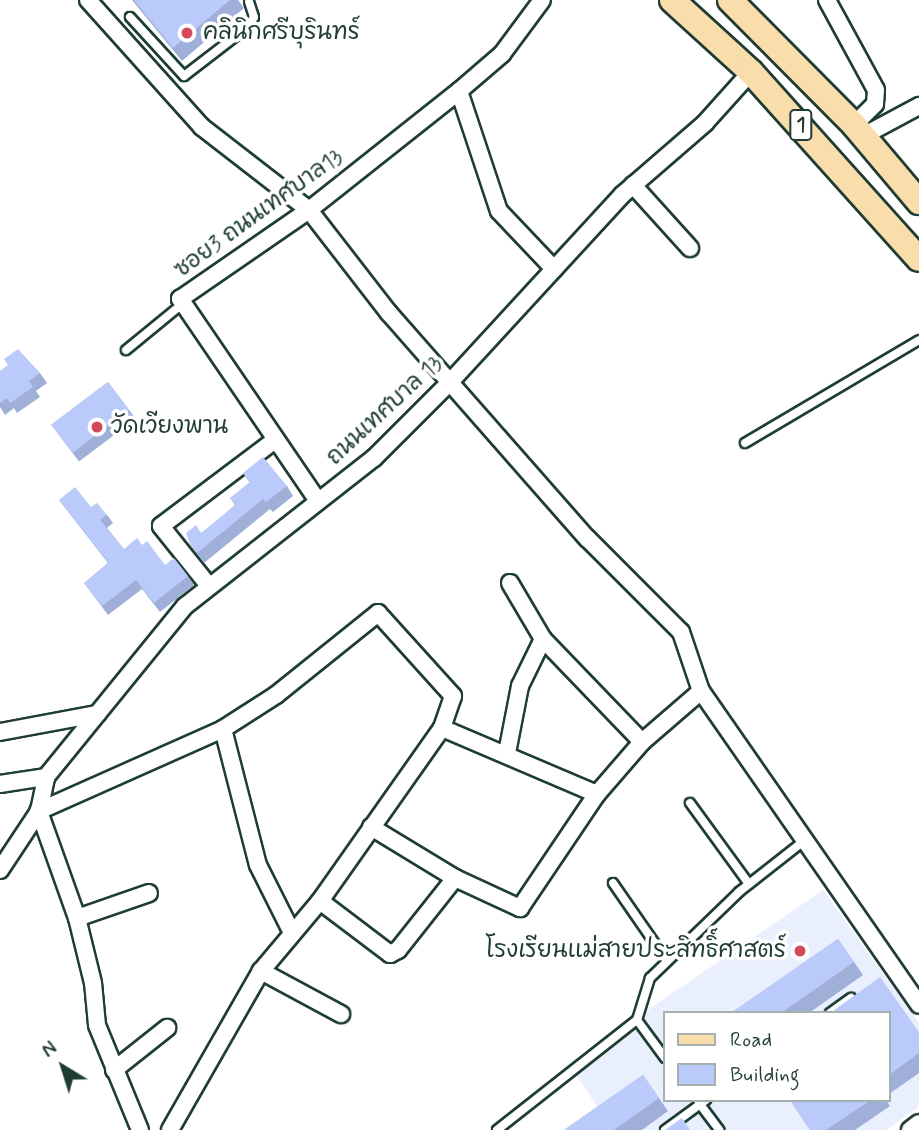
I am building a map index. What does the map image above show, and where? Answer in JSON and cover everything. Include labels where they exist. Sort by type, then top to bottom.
[{"type":"main road","name":"1","points":[[672,0],[751,72],[919,259]]},
{"type":"main road","name":"1","points":[[730,0],[859,131],[919,202]]},
{"type":"street","points":[[88,0],[202,127],[309,210],[389,313],[452,380],[587,538],[681,632],[701,691],[805,841],[888,972],[919,1005]]},
{"type":"street","name":"ซอย3 ถนนเทศบาล13","points":[[318,501],[181,305],[188,292],[309,210],[459,91],[502,54],[542,0]]},
{"type":"street","points":[[827,0],[876,90],[875,104],[859,131]]},
{"type":"street","name":"ถนนเทศบาล 13","points":[[46,777],[185,606],[374,458],[452,380],[633,185],[705,123],[751,72]]},
{"type":"street","points":[[459,91],[499,211],[554,269]]},
{"type":"street","points":[[859,131],[919,106]]},
{"type":"street","points":[[633,185],[690,248]]},
{"type":"street","points":[[209,586],[161,526],[275,440]]},
{"type":"street","points":[[510,583],[543,639],[642,742]]},
{"type":"street","points":[[39,811],[223,729],[276,695],[378,613],[453,696],[442,728],[320,901],[261,971],[170,1130]]},
{"type":"street","points":[[507,753],[520,685],[543,639]]},
{"type":"street","points":[[371,827],[455,878],[520,908],[597,794],[642,742],[701,691]]},
{"type":"street","points":[[0,732],[97,714]]},
{"type":"street","points":[[442,728],[507,753],[597,794]]},
{"type":"street","points":[[223,729],[258,865],[292,933]]},
{"type":"street","points":[[0,784],[46,777],[39,811],[0,870]]},
{"type":"street","points":[[39,811],[76,918],[93,984],[97,1025],[140,1130]]},
{"type":"street","points":[[320,901],[390,954],[398,950],[455,878]]},
{"type":"street","points":[[76,918],[149,893]]},
{"type":"street","points":[[261,971],[341,1014]]},
{"type":"street","points":[[114,1070],[167,1028]]},
{"type":"street","points":[[909,1130],[919,1123]]},
{"type":"lane","points":[[130,17],[184,76],[249,26],[254,17],[249,2]]},
{"type":"lane","points":[[126,350],[181,305]]},
{"type":"lane","points":[[746,443],[919,340]]},
{"type":"lane","points":[[690,803],[749,884]]},
{"type":"lane","points":[[497,1130],[637,1020],[650,978],[749,884],[805,841]]},
{"type":"lane","points":[[613,883],[667,961]]},
{"type":"lane","points":[[834,1011],[862,990]]},
{"type":"lane","points":[[637,1020],[664,1057]]},
{"type":"lane","points":[[666,1130],[702,1102],[719,1130]]},
{"type":"shaded area","name":"โรงเรียนแม่สายประสิทธิ์ศาสตร์","points":[[823,890],[919,1023],[919,1107],[886,1130],[573,1130],[600,1111],[569,1064]]},
{"type":"building","name":"คลินิกศรีบุรินทร์","points":[[134,0],[230,0],[173,48]]},
{"type":"building","points":[[18,349],[40,373],[29,381],[33,387],[10,403],[7,398],[0,403],[0,371],[8,365],[4,359]]},
{"type":"building","name":"วัดเวียงพาน","points":[[108,382],[129,410],[72,453],[51,425]]},
{"type":"building","points":[[263,457],[287,486],[266,502],[263,499],[197,553],[186,533],[196,525],[201,533],[236,505],[230,498],[250,482],[243,473]]},
{"type":"building","points":[[75,487],[91,507],[97,503],[107,515],[100,520],[124,549],[137,538],[142,545],[147,541],[165,565],[174,558],[188,576],[154,603],[136,580],[102,606],[84,583],[109,563],[59,500]]},
{"type":"building","points":[[838,939],[854,962],[784,1011],[734,1011]]},
{"type":"building","points":[[880,977],[919,1032],[919,1053],[891,1074],[891,1011],[833,1011]]},
{"type":"building","points":[[643,1075],[659,1098],[614,1130],[564,1130]]},
{"type":"building","points":[[791,1102],[868,1102],[826,1130],[810,1130]]},
{"type":"building","points":[[682,1118],[690,1130],[665,1130]]},
{"type":"place","name":"คลินิกศรีบุรินทร์","points":[[187,33]]},
{"type":"place","name":"วัดเวียงพาน","points":[[97,427]]},
{"type":"place","name":"โรงเรียนแม่สายประสิทธิ์ศาสตร์","points":[[800,951]]}]
